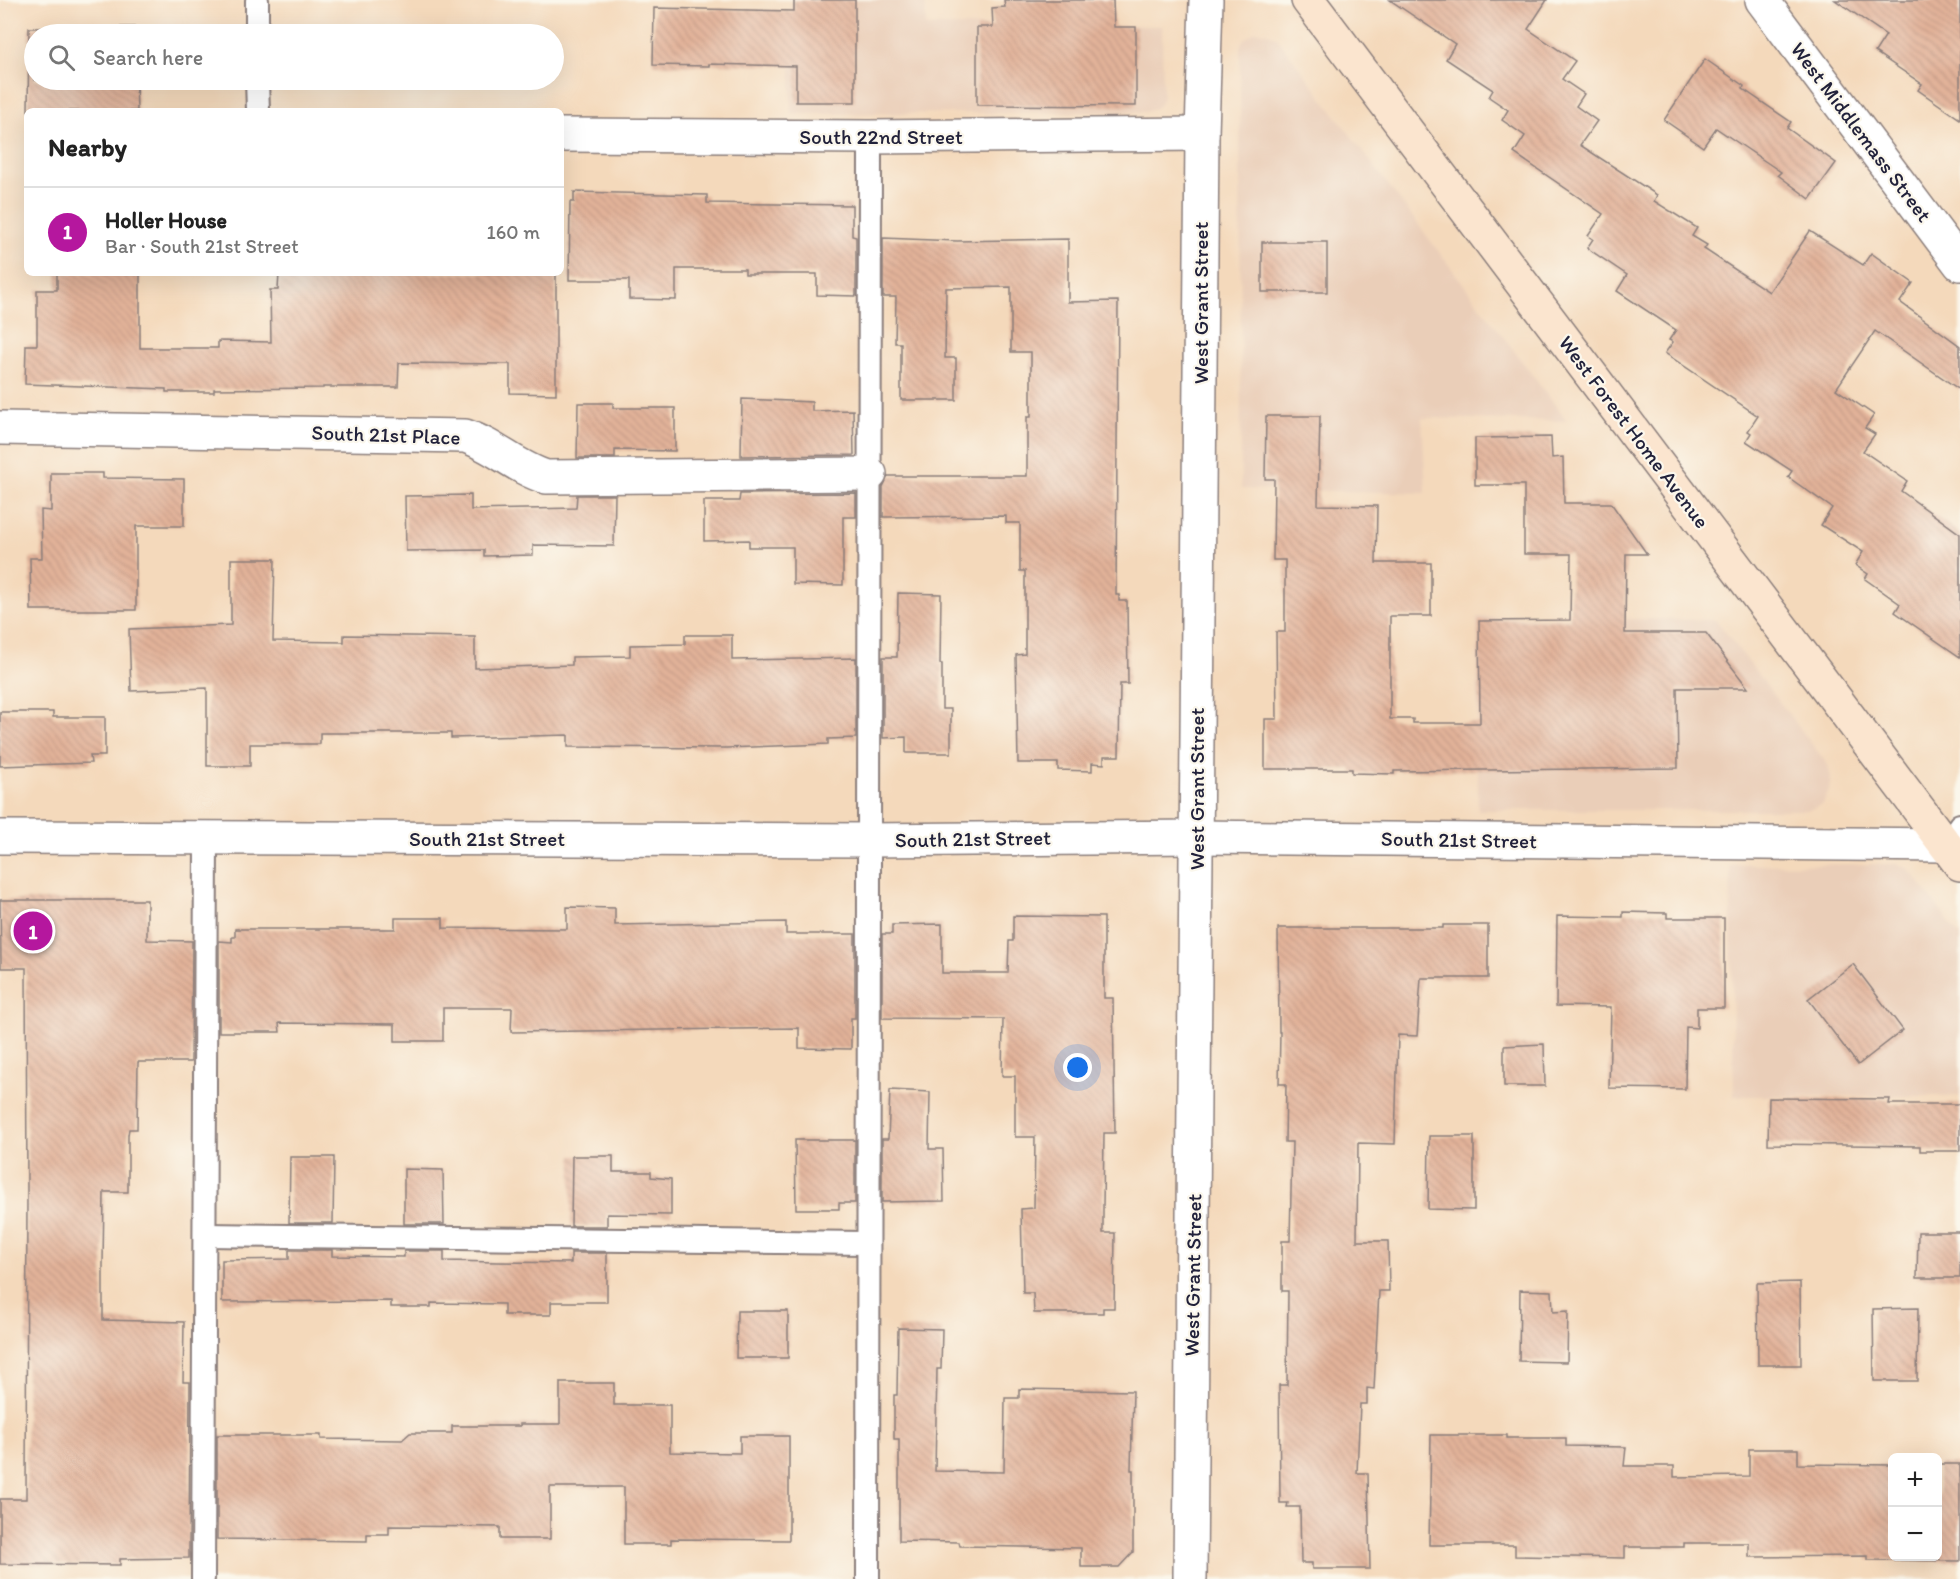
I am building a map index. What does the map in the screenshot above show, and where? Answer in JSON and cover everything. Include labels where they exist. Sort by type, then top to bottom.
[{"type":"main road","name":"West Forest Home Avenue","points":[[1308,0],[1955,844]]},
{"type":"street","name":"West Grant Street","points":[[1190,1579],[1202,134],[1206,0]]},
{"type":"street","name":"West Middlemass Street","points":[[1762,0],[1960,264]]},
{"type":"street","name":"South 22nd Street","points":[[564,135],[870,137],[1202,134]]},
{"type":"street","name":"South 21st Place","points":[[0,428],[465,436],[478,440],[534,473],[546,477],[870,474]]},
{"type":"street","name":"South 21st Street","points":[[0,837],[869,840],[1197,837],[1955,844]]},
{"type":"lane","points":[[256,0],[257,24]]},
{"type":"lane","points":[[257,90],[258,108]]},
{"type":"lane","points":[[868,1579],[870,137]]},
{"type":"lane","points":[[203,1579],[206,837]]},
{"type":"lane","points":[[205,1235],[868,1243]]},
{"type":"shaded area","points":[[791,0],[925,0],[926,26],[1162,26],[1163,96],[1160,104],[1146,112],[791,114]]},
{"type":"shaded area","points":[[1256,31],[1268,33],[1277,38],[1567,421],[1422,418],[1426,493],[1241,489],[1240,47],[1243,40]]},
{"type":"shaded area","points":[[1477,617],[1716,620],[1828,765],[1831,778],[1823,804],[1809,810],[1478,810]]},
{"type":"shaded area","points":[[1898,864],[1907,868],[1914,875],[1960,937],[1960,1096],[1734,1096],[1730,865]]},
{"type":"building","points":[[794,0],[855,0],[855,102],[796,102],[796,66],[653,65],[654,8],[794,11]]},
{"type":"building","points":[[1004,0],[1113,0],[1114,27],[1136,27],[1136,106],[977,105],[977,27],[993,27],[992,8],[1005,7]]},
{"type":"building","points":[[1390,0],[1547,0],[1528,29],[1575,61],[1562,79],[1584,94],[1576,106],[1597,121],[1580,145],[1657,195],[1654,201],[1697,228],[1692,236],[1707,245],[1704,249],[1769,292],[1810,231],[1863,265],[1871,253],[1913,283],[1900,302],[1960,346],[1960,390],[1875,331],[1836,389],[1874,415],[1865,428],[1875,434],[1863,451],[1907,481],[1901,491],[1960,534],[1960,657],[1895,612],[1900,604],[1865,579],[1868,574],[1855,565],[1863,552],[1821,525],[1832,508],[1788,477],[1792,471],[1746,441],[1751,433],[1748,431],[1758,416],[1665,353],[1673,342],[1669,340],[1676,330],[1617,291],[1627,275],[1587,248],[1593,239],[1588,236],[1603,214],[1514,153],[1525,136],[1502,120],[1508,110],[1489,97],[1493,90],[1446,59],[1455,44]]},
{"type":"building","points":[[1835,0],[1960,0],[1960,119],[1918,90],[1922,84],[1875,52],[1886,35]]},
{"type":"building","points":[[1705,59],[1791,122],[1787,128],[1836,163],[1810,199],[1778,175],[1781,172],[1716,128],[1703,147],[1664,120]]},
{"type":"building","points":[[28,90],[136,90],[137,108],[28,108]]},
{"type":"building","points":[[574,192],[707,195],[707,203],[852,205],[852,236],[856,237],[856,296],[817,295],[817,274],[745,274],[745,269],[676,269],[676,300],[629,299],[629,280],[569,280],[570,202],[574,202]]},
{"type":"building","points":[[883,238],[957,241],[1068,239],[1068,302],[1118,301],[1116,595],[1119,595],[1119,601],[1127,601],[1128,684],[1120,684],[1119,756],[1104,756],[1104,764],[1092,763],[1092,771],[1058,770],[1058,763],[1018,763],[1016,655],[1025,654],[1025,571],[1020,571],[1020,523],[1006,523],[1006,516],[883,517],[883,487],[888,476],[1027,476],[1027,417],[1031,417],[1031,352],[1011,352],[1011,287],[946,288],[945,358],[956,358],[956,400],[901,400],[901,343],[895,343],[896,297],[883,297]]},
{"type":"building","points":[[1262,242],[1327,242],[1327,292],[1262,292]]},
{"type":"building","points":[[57,276],[140,276],[140,348],[218,348],[218,341],[271,342],[270,290],[278,290],[279,276],[556,276],[556,394],[510,393],[510,364],[399,363],[398,387],[214,389],[214,392],[166,392],[166,389],[25,384],[26,345],[37,345],[37,290],[57,290]]},
{"type":"building","points":[[742,399],[812,402],[812,411],[853,410],[854,455],[741,456]]},
{"type":"building","points":[[578,403],[613,403],[613,408],[675,408],[675,451],[615,450],[615,458],[577,458]]},
{"type":"building","points":[[1266,416],[1320,416],[1318,505],[1377,506],[1376,563],[1431,563],[1431,616],[1390,616],[1390,719],[1413,719],[1413,723],[1480,723],[1479,621],[1570,620],[1571,554],[1524,554],[1524,485],[1475,485],[1475,438],[1551,437],[1552,458],[1563,457],[1564,503],[1611,503],[1647,554],[1626,554],[1625,633],[1706,633],[1748,688],[1677,688],[1678,768],[1394,771],[1394,774],[1352,773],[1352,769],[1265,769],[1265,719],[1277,719],[1276,632],[1285,632],[1285,560],[1273,560],[1274,479],[1265,479]]},
{"type":"building","points":[[51,473],[103,473],[103,478],[184,479],[184,526],[136,526],[136,610],[31,610],[30,558],[42,558],[41,510],[51,511]]},
{"type":"building","points":[[856,493],[856,517],[843,517],[843,585],[793,584],[793,547],[749,547],[749,540],[704,541],[704,501],[739,501],[740,494]]},
{"type":"building","points":[[471,495],[471,510],[576,508],[577,495],[615,495],[614,546],[533,545],[533,555],[484,556],[484,550],[406,551],[405,496]]},
{"type":"building","points":[[231,559],[275,559],[273,641],[344,642],[344,635],[475,637],[475,668],[572,665],[572,657],[630,656],[630,645],[685,644],[685,635],[732,635],[732,660],[856,658],[856,738],[828,739],[828,744],[726,748],[568,747],[568,735],[451,738],[451,733],[320,733],[320,744],[250,744],[250,766],[207,766],[207,688],[131,691],[129,629],[231,625]]},
{"type":"building","points":[[898,593],[941,594],[942,709],[951,709],[951,753],[906,753],[906,737],[883,738],[883,657],[897,657]]},
{"type":"building","points":[[0,712],[53,712],[53,717],[105,717],[105,756],[90,756],[91,763],[0,766]]},
{"type":"building","points":[[0,900],[147,900],[147,940],[192,941],[191,1062],[138,1062],[137,1129],[129,1129],[128,1135],[128,1192],[104,1192],[103,1264],[103,1320],[184,1322],[183,1382],[190,1382],[189,1558],[120,1559],[120,1565],[0,1564],[0,1499],[26,1499],[27,1191],[26,968],[1,968]]},
{"type":"building","points":[[567,907],[615,908],[615,925],[786,922],[786,934],[855,934],[855,1018],[851,1018],[851,1049],[799,1048],[799,1028],[511,1032],[512,1008],[443,1008],[443,1041],[395,1041],[395,1024],[279,1023],[280,1032],[219,1032],[219,941],[232,942],[235,929],[395,929],[395,918],[443,918],[443,928],[567,929]]},
{"type":"building","points":[[1623,912],[1667,913],[1667,918],[1724,918],[1724,1008],[1697,1008],[1697,1028],[1686,1027],[1685,1089],[1609,1088],[1611,1007],[1556,1006],[1557,916],[1623,917]]},
{"type":"building","points":[[1013,916],[1104,917],[1104,998],[1113,998],[1115,1133],[1104,1133],[1103,1233],[1115,1233],[1114,1308],[1103,1308],[1103,1313],[1034,1313],[1033,1293],[1023,1293],[1021,1209],[1034,1208],[1035,1137],[1015,1137],[1015,1076],[1002,1076],[1003,1019],[882,1018],[882,934],[892,934],[892,925],[942,924],[942,973],[1008,973],[1009,941],[1013,941]]},
{"type":"building","points":[[1443,925],[1488,925],[1488,978],[1421,978],[1417,1036],[1398,1035],[1395,1144],[1358,1143],[1357,1241],[1388,1241],[1389,1291],[1379,1291],[1374,1389],[1367,1388],[1367,1404],[1360,1404],[1357,1473],[1368,1473],[1370,1569],[1312,1569],[1312,1563],[1301,1563],[1300,1507],[1287,1507],[1288,1503],[1280,1503],[1279,1385],[1287,1385],[1288,1291],[1282,1291],[1282,1241],[1290,1241],[1292,1142],[1285,1142],[1286,1084],[1279,1084],[1278,928],[1443,928]]},
{"type":"building","points":[[1853,964],[1903,1030],[1858,1065],[1808,999]]},
{"type":"building","points":[[1544,1044],[1545,1086],[1504,1086],[1504,1046]]},
{"type":"building","points":[[890,1090],[930,1092],[929,1149],[943,1149],[944,1201],[882,1202],[882,1139],[888,1139]]},
{"type":"building","points":[[1769,1098],[1890,1099],[1889,1104],[1960,1104],[1960,1151],[1920,1151],[1920,1146],[1768,1144]]},
{"type":"building","points":[[1429,1136],[1474,1136],[1474,1210],[1428,1209]]},
{"type":"building","points":[[795,1140],[855,1140],[855,1203],[839,1203],[839,1209],[796,1209]]},
{"type":"building","points":[[572,1156],[613,1156],[613,1172],[651,1172],[651,1177],[671,1179],[671,1215],[607,1214],[607,1226],[571,1226]]},
{"type":"building","points":[[290,1157],[334,1157],[333,1223],[289,1223]]},
{"type":"building","points":[[404,1169],[443,1170],[444,1224],[404,1224]]},
{"type":"building","points":[[1918,1232],[1960,1232],[1960,1278],[1917,1278]]},
{"type":"building","points":[[289,1250],[332,1250],[332,1256],[404,1257],[404,1251],[444,1251],[444,1261],[571,1263],[571,1253],[607,1253],[607,1302],[551,1302],[551,1315],[504,1315],[504,1304],[431,1303],[431,1307],[391,1307],[391,1301],[222,1302],[222,1260],[289,1259]]},
{"type":"building","points":[[1800,1282],[1801,1365],[1758,1365],[1757,1283]]},
{"type":"building","points":[[1520,1290],[1552,1291],[1553,1312],[1568,1311],[1567,1362],[1519,1361]]},
{"type":"building","points":[[1918,1308],[1917,1381],[1874,1381],[1873,1309]]},
{"type":"building","points":[[737,1311],[788,1311],[788,1358],[736,1358]]},
{"type":"building","points":[[898,1328],[942,1329],[941,1369],[937,1369],[935,1471],[1004,1472],[1005,1398],[1019,1398],[1019,1389],[1133,1391],[1131,1470],[1133,1470],[1133,1552],[1119,1567],[1081,1567],[1081,1548],[960,1546],[959,1542],[899,1541],[899,1439],[894,1439]]},
{"type":"building","points":[[560,1383],[614,1383],[614,1405],[670,1405],[670,1452],[740,1453],[740,1436],[789,1436],[789,1540],[671,1539],[671,1544],[624,1544],[624,1487],[550,1487],[550,1539],[500,1539],[500,1527],[389,1526],[389,1534],[367,1534],[367,1541],[217,1539],[217,1435],[321,1435],[321,1439],[402,1440],[410,1433],[452,1433],[452,1426],[560,1424]]},
{"type":"building","points":[[1431,1435],[1566,1438],[1566,1446],[1626,1447],[1624,1466],[1674,1466],[1674,1477],[1749,1476],[1749,1449],[1798,1449],[1798,1464],[1888,1465],[1888,1560],[1868,1560],[1868,1556],[1749,1557],[1749,1543],[1684,1543],[1684,1547],[1625,1547],[1625,1558],[1515,1556],[1515,1545],[1429,1545]]},
{"type":"building","points":[[1942,1464],[1960,1464],[1960,1561],[1942,1561]]},
{"type":"place","name":"Holler House","points":[[33,931]]}]
